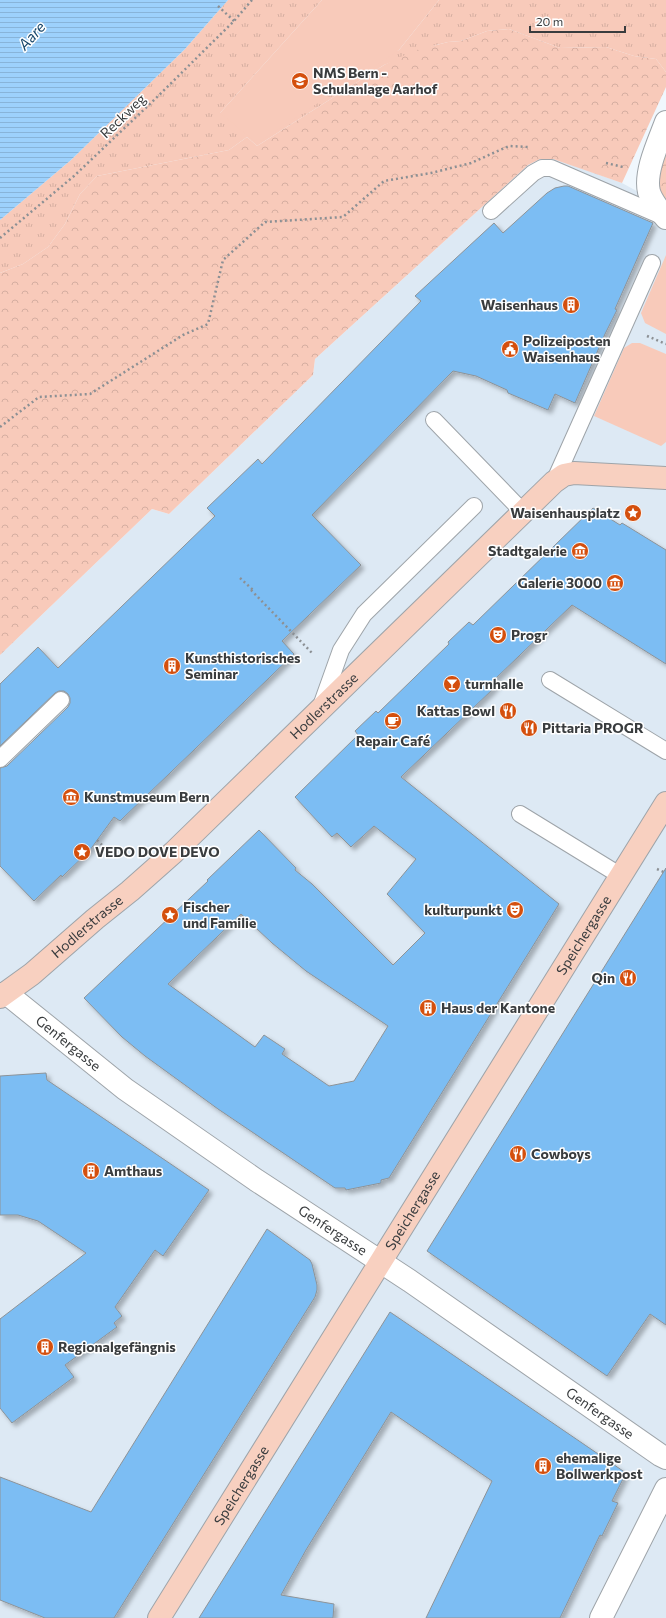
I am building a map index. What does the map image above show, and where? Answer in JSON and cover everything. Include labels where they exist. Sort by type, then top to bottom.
[{"type":"street","points":[[666,122],[648,175],[648,190],[653,202],[666,218]]},
{"type":"street","name":"Hodlerstrasse","points":[[2,992],[32,974],[94,919],[130,891],[174,852],[554,482],[564,476],[574,473],[666,478]]},
{"type":"street","name":"Speichergasse","points":[[159,1618],[666,803]]},
{"type":"street","name":"Genfergasse","points":[[2,992],[125,1089],[256,1180],[380,1261],[666,1458]]},
{"type":"street","points":[[601,1618],[666,1489]]},
{"type":"lane","points":[[491,211],[533,173],[542,168],[552,168],[666,218]]},
{"type":"lane","points":[[554,482],[652,263]]},
{"type":"lane","points":[[434,420],[523,512]]},
{"type":"lane","points":[[318,712],[341,650],[364,614],[474,506]]},
{"type":"lane","points":[[550,680],[666,751]]},
{"type":"lane","points":[[0,759],[61,700]]},
{"type":"lane","points":[[520,814],[621,876]]},
{"type":"path","name":"Reckweg","points":[[0,238],[74,176],[234,21],[252,0]]},
{"type":"path","points":[[218,6],[234,21]]},
{"type":"path","points":[[0,427],[39,397],[90,394],[184,335],[208,324],[223,260],[265,222],[343,217],[384,181],[431,174],[471,163],[509,146],[532,147]]},
{"type":"path","points":[[605,163],[628,169]]},
{"type":"path","points":[[240,578],[312,653]]},
{"type":"path","points":[[98,840],[113,856]]},
{"type":"path","points":[[657,869],[666,873]]},
{"type":"shaded area","points":[[540,159],[558,160],[622,183],[666,207],[666,1618],[0,1618],[0,655],[152,509],[169,514],[313,375],[315,359],[528,165]]},
{"type":"green space","points":[[228,0],[322,0],[220,113],[399,50],[439,0],[666,0],[666,72],[656,59],[634,56],[606,47],[560,48],[509,29],[487,31],[461,41],[436,45],[384,65],[257,146],[247,137],[229,150],[97,176],[80,194],[65,224],[48,247],[23,264],[0,273],[0,220],[71,160],[185,49]]},
{"type":"green space","name":"NMS Bern - Schulanlage Aarhof","points":[[322,0],[439,0],[399,50],[257,143],[220,113]]},
{"type":"green space","points":[[509,29],[560,48],[606,47],[634,56],[656,59],[666,72],[666,87],[622,183],[553,159],[540,159],[528,165],[315,359],[313,375],[169,514],[152,509],[0,655],[0,273],[23,264],[48,247],[65,224],[80,194],[97,176],[229,150],[247,137],[257,146],[384,65],[413,51],[448,42],[461,41],[487,31]]},
{"type":"green space","points":[[666,125],[666,205],[651,176]]},
{"type":"green space","points":[[666,255],[666,334],[645,323],[641,313]]},
{"type":"green space","points":[[632,343],[640,343],[666,354],[666,442],[661,446],[594,416],[624,348]]},
{"type":"water","name":"Aare","points":[[0,0],[228,0],[185,49],[71,160],[0,220]]},
{"type":"building","points":[[568,186],[653,223],[615,309],[617,310],[575,403],[555,394],[548,410],[508,393],[507,390],[476,376],[453,371],[312,515],[361,565],[282,641],[294,654],[120,821],[114,817],[90,850],[34,901],[0,866],[0,768],[7,766],[68,707],[70,698],[64,691],[55,693],[0,746],[0,684],[38,647],[58,668],[215,516],[207,508],[258,459],[262,464],[421,301],[415,296],[494,223],[503,233],[547,193],[555,188]]},
{"type":"building","points":[[593,508],[620,525],[622,523],[666,550],[666,664],[572,605],[493,681],[497,684],[493,689],[401,777],[559,904],[389,1178],[381,1180],[381,1183],[346,1190],[345,1188],[335,1188],[218,1109],[145,1056],[122,1037],[84,998],[208,881],[207,880],[259,830],[296,868],[295,870],[312,884],[393,965],[425,933],[387,894],[416,859],[374,826],[351,847],[337,833],[332,837],[295,797],[358,735],[355,731],[376,711],[378,713],[449,644],[448,642],[469,622],[473,625]],"holes":[[[241,914],[272,943],[306,971],[388,1026],[354,1081],[329,1086],[282,1054],[285,1049],[264,1035],[255,1047],[168,984]]]},
{"type":"building","points":[[666,868],[666,1325],[650,1314],[607,1376],[427,1251]]},
{"type":"building","name":"Amthaus","points":[[46,1073],[47,1080],[209,1190],[163,1256],[155,1250],[115,1307],[122,1316],[114,1323],[117,1327],[65,1365],[74,1377],[12,1423],[0,1408],[0,1319],[86,1253],[38,1221],[18,1215],[0,1215],[0,1076]]},
{"type":"building","points":[[267,1229],[310,1260],[317,1285],[315,1297],[114,1618],[45,1618],[0,1600],[0,1477],[91,1512]]},
{"type":"building","name":"ehemalige Bollwerkpost","points":[[390,1312],[626,1473],[612,1501],[618,1503],[602,1536],[600,1535],[560,1618],[426,1618],[492,1481],[391,1412],[306,1550],[281,1595],[334,1604],[333,1618],[199,1618]]},
{"type":"place","name":"NMS Bern - Schulanlage Aarhof","points":[[300,81]]},
{"type":"place","name":"Waisenhaus","points":[[571,305]]},
{"type":"place","name":"Polizeiposten Waisenhaus","points":[[510,349]]},
{"type":"place","name":"Waisenhausplatz","points":[[633,513]]},
{"type":"place","name":"Stadtgalerie","points":[[580,551]]},
{"type":"place","name":"Galerie 3000","points":[[615,583]]},
{"type":"place","name":"Progr","points":[[498,635]]},
{"type":"place","name":"Kunsthistorisches Seminar","points":[[172,666]]},
{"type":"place","name":"turnhalle","points":[[452,684]]},
{"type":"place","name":"Kattas Bowl","points":[[508,711]]},
{"type":"place","name":"Repair Café","points":[[393,721]]},
{"type":"place","name":"Pittaria PROGR","points":[[529,728]]},
{"type":"place","name":"Kunstmuseum Bern","points":[[71,797]]},
{"type":"place","name":"VEDO DOVE DEVO","points":[[82,852]]},
{"type":"place","name":"kulturpunkt","points":[[515,910]]},
{"type":"place","name":"Fischer und Familie","points":[[170,915]]},
{"type":"place","name":"Qin","points":[[628,978]]},
{"type":"place","name":"Haus der Kantone","points":[[428,1008]]},
{"type":"place","name":"Cowboys","points":[[518,1154]]},
{"type":"place","name":"Amthaus","points":[[91,1171]]},
{"type":"place","name":"Regionalgefängnis","points":[[45,1347]]},
{"type":"place","name":"ehemalige Bollwerkpost","points":[[543,1466]]}]
